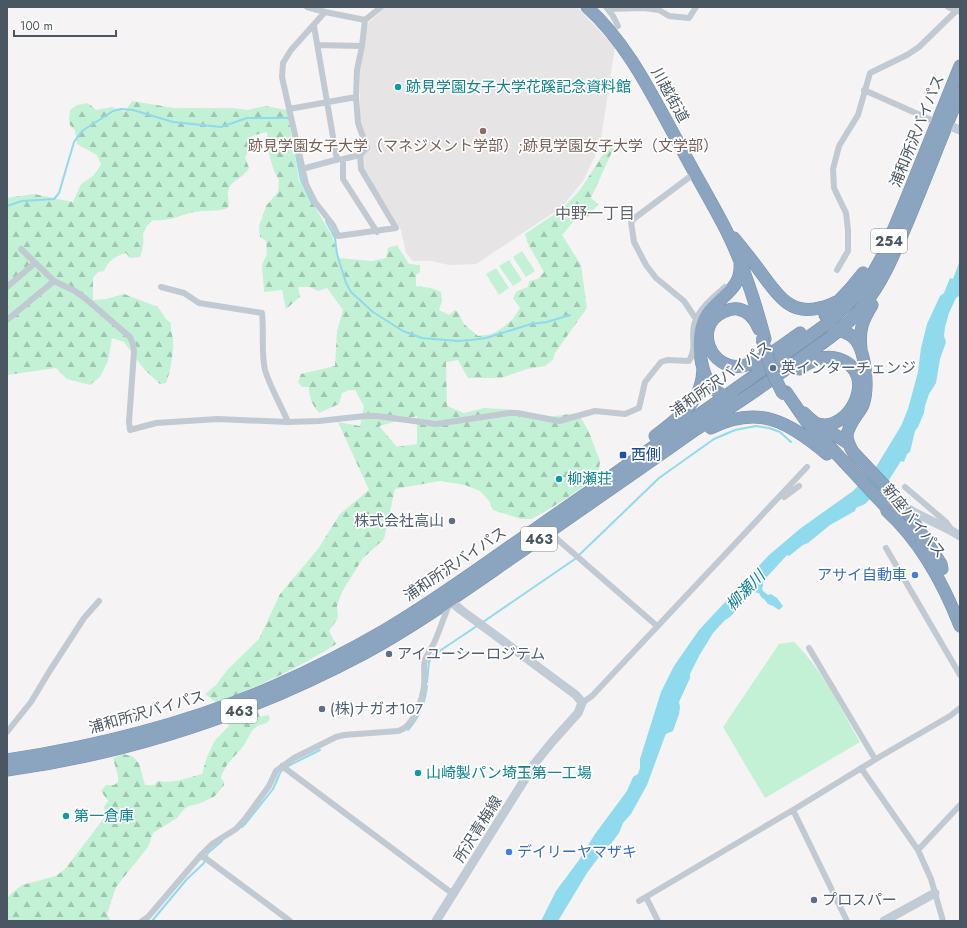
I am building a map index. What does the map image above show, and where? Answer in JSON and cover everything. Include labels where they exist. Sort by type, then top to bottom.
[{"type":"highway","name":"川越街道","points":[[587,7],[620,44],[640,74],[694,173],[728,231],[752,281],[765,338]]},
{"type":"highway","name":"浦和所沢バイパス","points":[[7,770],[88,756],[181,731],[240,710],[315,678],[365,652],[449,595],[549,532],[695,430],[728,410],[790,367],[839,330],[857,314],[879,283],[894,255],[914,209],[960,66]]},
{"type":"highway","name":"浦和所沢バイパス","points":[[7,760],[84,746],[129,736],[179,722],[293,678],[354,648],[449,595],[578,499],[828,323],[856,296],[876,267],[942,124],[960,93]]},
{"type":"highway","name":"254","points":[[861,351],[861,326],[865,316],[896,261],[914,209]]},
{"type":"highway","points":[[765,338],[754,320],[744,311],[736,309],[729,309],[719,314],[712,321],[708,331],[708,342],[711,350],[716,358],[724,364],[742,366],[758,360],[826,314],[858,280],[895,228]]},
{"type":"highway","name":"川越街道","points":[[728,231],[754,298],[765,338],[779,370],[786,393],[806,421],[829,444]]},
{"type":"highway","points":[[728,231],[782,300],[789,305],[812,310],[827,306],[843,296]]},
{"type":"highway","points":[[578,499],[676,420],[688,408],[702,384],[703,368],[700,333],[703,322],[707,315],[736,284],[740,270],[740,260]]},
{"type":"highway","points":[[758,373],[778,362],[825,330],[839,330],[853,337],[861,351],[866,375],[866,392],[862,405],[849,429],[844,458]]},
{"type":"highway","points":[[626,479],[708,430],[807,363],[819,358],[831,356],[844,361],[853,369],[858,378],[859,389],[856,399],[845,416],[832,423],[818,424]]},
{"type":"highway","points":[[703,368],[711,386],[725,396],[735,397],[742,395],[790,367]]},
{"type":"highway","name":"川越街道","points":[[786,393],[829,444]]},
{"type":"highway","points":[[786,393],[806,426],[844,458]]},
{"type":"highway","points":[[804,413],[818,424],[844,458]]},
{"type":"highway","points":[[708,430],[735,418],[759,416],[772,419],[797,431],[821,449],[844,458]]},
{"type":"highway","name":"新座バイパス","points":[[829,444],[907,524],[942,569],[960,606]]},
{"type":"highway","name":"新座バイパス","points":[[889,505],[934,571],[960,626]]},
{"type":"main road","points":[[942,124],[960,130]]},
{"type":"main road","points":[[889,505],[917,514],[956,534]]},
{"type":"main road","points":[[449,595],[461,610],[576,695],[582,703]]},
{"type":"main road","name":"所沢青梅線","points":[[436,921],[535,763],[578,713],[582,703]]},
{"type":"main road","points":[[884,921],[935,893]]},
{"type":"street","points":[[307,7],[365,20]]},
{"type":"street","points":[[302,169],[360,155],[367,148],[358,123],[356,97],[357,70],[365,20],[382,7]]},
{"type":"street","points":[[608,9],[644,8],[659,10],[669,16],[689,18],[696,7]]},
{"type":"street","points":[[837,270],[848,251],[846,213],[834,188],[834,169],[839,146],[858,115],[870,73],[907,55],[919,47],[958,12],[948,7]]},
{"type":"street","points":[[601,21],[608,9]]},
{"type":"street","points":[[608,9],[618,26]]},
{"type":"street","points":[[325,12],[292,50],[283,63],[282,77],[306,184],[315,202],[333,225],[338,236],[377,232],[396,228],[361,169],[360,155]]},
{"type":"street","points":[[314,26],[326,102],[340,159],[343,179],[377,232]]},
{"type":"street","points":[[317,45],[362,46]]},
{"type":"street","points":[[864,90],[942,124]]},
{"type":"street","points":[[289,109],[356,97]]},
{"type":"street","points":[[694,173],[631,222],[634,242],[646,265],[656,278],[684,301],[696,320]]},
{"type":"street","points":[[21,249],[54,281],[75,291],[86,299],[130,337],[134,352],[129,422],[130,430],[156,423],[218,419],[288,422],[377,416],[436,424],[510,413],[559,421],[595,411],[625,414],[639,408],[645,382],[661,362],[667,360],[689,361],[694,354],[693,336],[696,320],[705,306],[725,287]]},
{"type":"street","points":[[7,287],[35,263]]},
{"type":"street","points":[[7,320],[54,281]]},
{"type":"street","points":[[161,287],[184,293],[199,303],[262,313],[264,325],[265,370],[288,422]]},
{"type":"street","points":[[582,703],[592,696],[807,468]]},
{"type":"street","points":[[773,505],[799,486]]},
{"type":"street","points":[[904,487],[946,522],[956,534]]},
{"type":"street","points":[[549,532],[657,626]]},
{"type":"street","points":[[886,548],[960,675]]},
{"type":"street","points":[[142,921],[148,917],[212,844],[236,829],[269,786],[276,771],[282,766],[294,758],[336,737],[344,735],[398,731],[407,727],[411,722],[421,699],[424,686],[425,661],[434,644],[449,595]]},
{"type":"street","points":[[7,732],[31,702],[84,618],[99,601]]},
{"type":"street","points":[[809,648],[875,759]]},
{"type":"street","points":[[639,901],[793,810],[875,759],[943,720],[960,708]]},
{"type":"street","points":[[282,766],[453,894]]},
{"type":"street","points":[[861,768],[918,850],[931,879],[943,921]]},
{"type":"street","points":[[918,850],[960,805]]},
{"type":"street","points":[[793,810],[847,921]]},
{"type":"street","points":[[201,855],[290,921]]},
{"type":"street","points":[[646,897],[658,921]]},
{"type":"shaded area","name":"跡見学園女子大学（マネジメント学部）;跡見学園女子大学（文学部）","points":[[385,7],[577,7],[615,47],[601,138],[595,156],[583,181],[562,207],[476,264],[449,265],[431,261],[413,261],[406,253],[401,230],[363,168],[362,157],[370,149],[360,125],[360,68],[368,23]]},
{"type":"green space","points":[[132,101],[174,108],[233,108],[248,110],[265,106],[287,110],[299,180],[332,236],[339,258],[372,261],[386,258],[388,248],[397,245],[409,264],[420,265],[420,272],[416,275],[416,286],[431,288],[441,292],[442,301],[439,310],[449,315],[455,310],[458,312],[464,324],[478,336],[492,334],[513,319],[520,308],[513,298],[517,291],[528,287],[529,281],[538,279],[544,272],[528,244],[525,234],[562,209],[580,190],[602,156],[616,143],[591,198],[598,204],[591,214],[586,218],[574,221],[562,235],[581,265],[587,308],[555,353],[553,360],[545,366],[527,369],[501,378],[468,378],[458,360],[446,362],[447,406],[464,413],[484,408],[518,410],[548,417],[578,413],[588,430],[600,461],[599,469],[594,479],[564,500],[532,519],[521,519],[493,510],[490,502],[480,491],[465,485],[440,481],[395,489],[384,539],[363,558],[342,592],[337,606],[338,618],[329,631],[336,644],[308,661],[278,676],[217,703],[205,694],[216,685],[228,669],[259,639],[280,594],[318,549],[340,514],[369,490],[338,422],[360,426],[364,406],[355,390],[349,390],[342,393],[339,404],[319,413],[311,401],[309,387],[302,387],[298,382],[301,374],[335,366],[337,331],[343,310],[327,288],[318,291],[310,287],[298,287],[300,297],[286,309],[282,290],[264,292],[262,265],[267,254],[266,241],[260,237],[259,226],[266,206],[278,192],[279,180],[274,171],[269,154],[267,132],[255,135],[249,139],[250,149],[245,157],[249,168],[229,188],[228,208],[194,212],[164,220],[153,220],[147,226],[143,234],[143,246],[140,257],[130,258],[126,253],[119,255],[110,262],[104,271],[98,272],[93,278],[93,300],[106,299],[124,294],[158,307],[166,319],[171,323],[173,350],[166,383],[160,384],[144,369],[124,342],[112,338],[108,361],[100,377],[90,385],[67,379],[56,368],[7,375],[7,198],[34,194],[73,202],[81,184],[93,176],[101,165],[97,155],[77,144],[75,130],[70,125],[70,110],[77,105],[88,103],[96,110],[112,107],[125,112]],"holes":[[[417,416],[417,444],[397,447],[379,426]]]},
{"type":"green space","points":[[522,251],[535,271],[526,277],[513,257]]},
{"type":"green space","points":[[509,260],[522,280],[513,286],[499,266]]},
{"type":"green space","points":[[496,268],[509,288],[499,295],[486,274]]},
{"type":"green space","points":[[794,642],[814,665],[822,677],[860,742],[765,798],[723,727],[779,644]]},
{"type":"green space","points":[[258,706],[260,717],[268,715],[270,718],[269,721],[254,729],[244,745],[227,764],[221,778],[224,785],[214,797],[189,806],[184,809],[177,818],[153,833],[148,847],[116,887],[107,914],[111,921],[7,921],[7,898],[22,885],[56,876],[65,869],[105,817],[104,807],[108,801],[101,791],[106,785],[114,785],[118,782],[118,776],[113,758],[123,754],[132,756],[139,763],[145,785],[154,785],[158,781],[169,782],[180,780],[202,774],[207,757],[215,740],[229,726],[226,721]]},
{"type":"water","name":"柳瀬川","points":[[960,260],[960,295],[956,298],[949,313],[945,327],[944,336],[946,342],[940,359],[936,383],[929,394],[924,413],[915,431],[910,452],[907,454],[904,462],[901,461],[889,480],[865,504],[856,508],[855,511],[830,525],[789,556],[787,555],[765,579],[762,588],[763,591],[768,595],[771,594],[777,598],[783,606],[779,610],[768,604],[759,593],[753,592],[713,633],[690,674],[690,678],[679,702],[679,714],[673,731],[666,734],[647,785],[631,814],[623,823],[619,833],[610,845],[607,846],[603,855],[601,854],[587,873],[558,921],[541,921],[556,891],[627,791],[633,777],[638,774],[640,759],[661,692],[674,666],[699,630],[769,555],[801,528],[853,491],[876,467],[901,426],[908,409],[918,372],[921,348],[927,324],[940,296],[944,293],[950,278],[953,279]]},
{"type":"waterway","points":[[7,206],[22,201],[54,199],[59,193],[74,142],[82,131],[113,111],[121,109],[133,110],[173,122],[221,127],[247,118],[289,119]]},
{"type":"waterway","points":[[296,155],[301,180],[312,203]]},
{"type":"waterway","points":[[326,221],[335,238],[337,254],[346,283],[351,292],[373,312],[403,331],[422,338],[458,341],[471,340],[486,338],[531,324],[547,322],[570,315]]},
{"type":"waterway","points":[[483,622],[575,559],[659,478],[714,439],[735,430],[756,426],[769,428],[780,432],[791,442]]},
{"type":"waterway","points":[[427,682],[429,662],[432,656],[477,626]]},
{"type":"waterway","points":[[408,730],[421,710],[427,686]]},
{"type":"waterway","points":[[288,766],[320,750]]},
{"type":"waterway","points":[[242,827],[273,789],[283,769]]},
{"type":"waterway","points":[[152,921],[187,879],[204,863],[208,853],[222,841]]},
{"type":"place","name":"跡見学園女子大学花蹊記念資料館","points":[[398,87]]},
{"type":"place","name":"跡見学園女子大学（マネジメント学部）;跡見学園女子大学（文学部）","points":[[483,131]]},
{"type":"place","name":"英インターチェンジ","points":[[773,368]]},
{"type":"place","name":"西側","points":[[623,455]]},
{"type":"place","name":"柳瀬荘","points":[[559,479]]},
{"type":"place","name":"株式会社高山","points":[[452,521]]},
{"type":"place","name":"アサイ自動車","points":[[915,575]]},
{"type":"place","name":"アイユーシーロジテム","points":[[389,654]]},
{"type":"place","name":"(株)ナガオ107","points":[[322,709]]},
{"type":"place","name":"山崎製パン埼玉第一工場","points":[[418,773]]},
{"type":"place","name":"第一倉庫","points":[[66,816]]},
{"type":"place","name":"デイリーヤマザキ","points":[[509,852]]},
{"type":"place","name":"プロスパー","points":[[814,900]]},
{"type":"district","name":"中野一丁目","points":[[595,213]]}]
